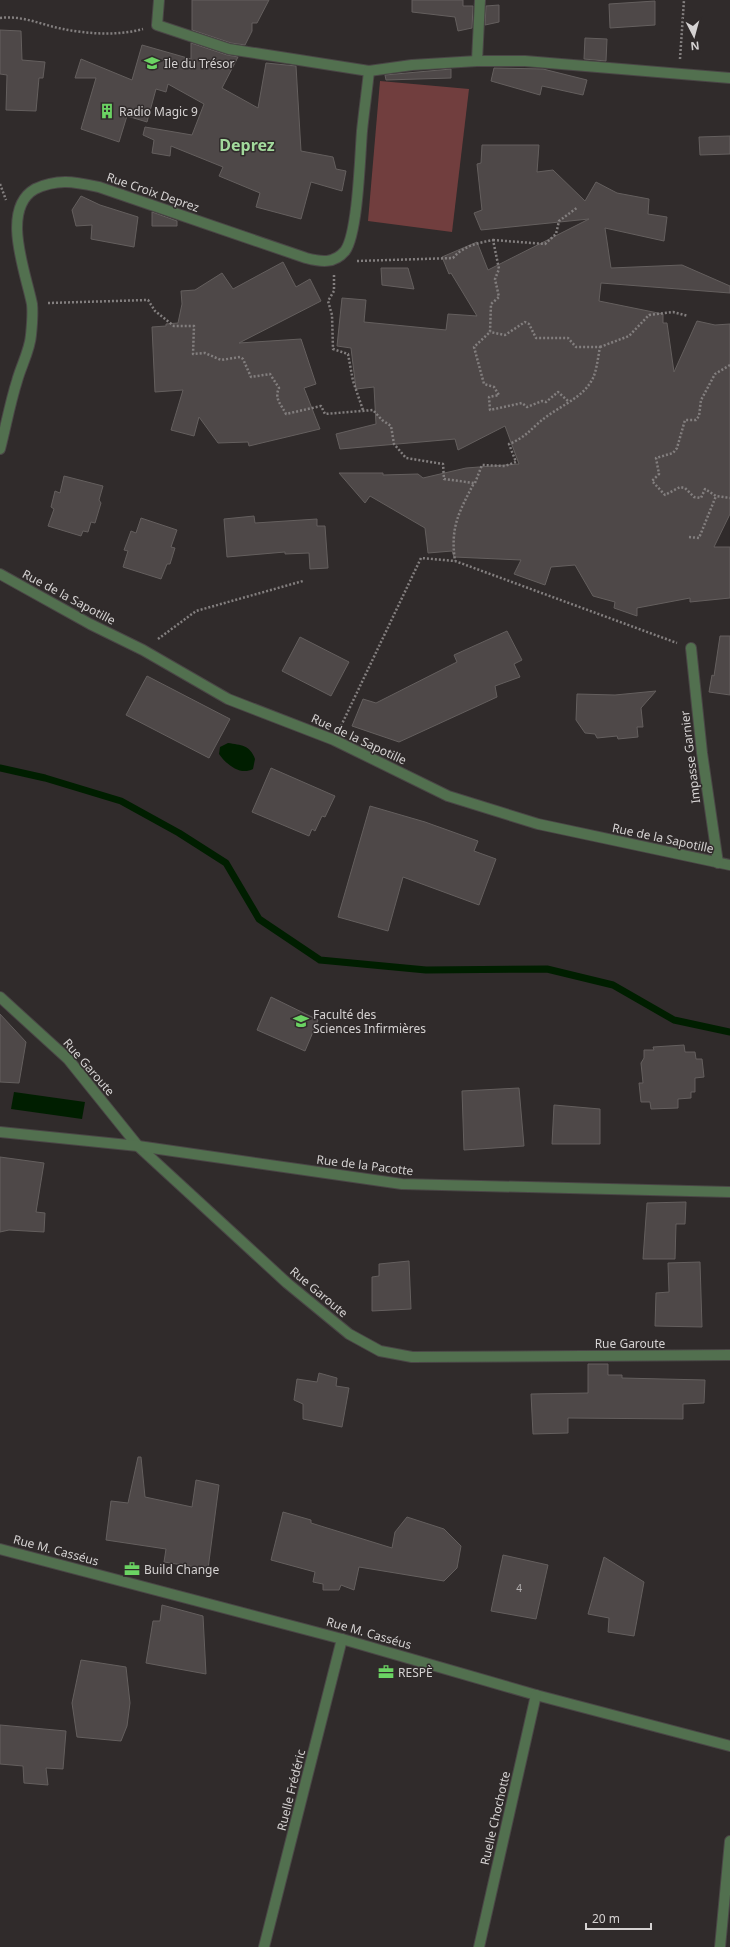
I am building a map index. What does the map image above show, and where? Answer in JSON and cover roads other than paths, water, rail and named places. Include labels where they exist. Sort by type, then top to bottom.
[{"type":"street","points":[[159,0],[157,25],[230,49],[369,71],[412,65],[477,61],[525,61],[730,78]]},
{"type":"street","points":[[477,61],[480,0]]},
{"type":"street","name":"Rue Croix Deprez","points":[[0,449],[17,381],[31,337],[32,306],[16,243],[16,216],[19,205],[31,192],[48,183],[74,181],[100,187],[306,258],[320,262],[334,260],[345,250],[351,235],[357,200],[369,71]]},
{"type":"street","name":"Rue de la Sapotille","points":[[0,574],[90,624],[143,650],[228,698],[334,740],[448,796],[538,824],[730,865]]},
{"type":"street","name":"Impasse Garnier","points":[[691,648],[702,753],[718,863]]},
{"type":"street","name":"Rue Garoute","points":[[0,997],[68,1059],[138,1146],[287,1283],[349,1334],[380,1350],[412,1357],[730,1355]]},
{"type":"street","name":"Rue de la Pacotte","points":[[0,1132],[138,1146],[402,1184],[730,1192]]},
{"type":"street","name":"Rue M. Casséus","points":[[0,1548],[342,1639],[536,1695],[730,1746]]},
{"type":"street","name":"Ruelle Frédéric","points":[[264,1947],[342,1639]]},
{"type":"street","name":"Ruelle Chochotte","points":[[479,1947],[536,1695]]},
{"type":"street","points":[[720,1947],[730,1841]]},
{"type":"waterway","points":[[0,768],[45,778],[121,801],[179,833],[226,863],[259,919],[320,960],[426,970],[547,969],[613,985],[674,1020],[730,1032]]},
{"type":"place","name":"Ile du Trésor","points":[[152,63]]},
{"type":"place","name":"Radio Magic 9","points":[[107,111]]},
{"type":"place","name":"Faculté des Sciences Infirmières","points":[[301,1021]]},
{"type":"place","name":"Build Change","points":[[132,1569]]},
{"type":"place","name":"RESPÈ","points":[[386,1672]]},
{"type":"district","name":"Deprez","points":[[247,145]]}]
